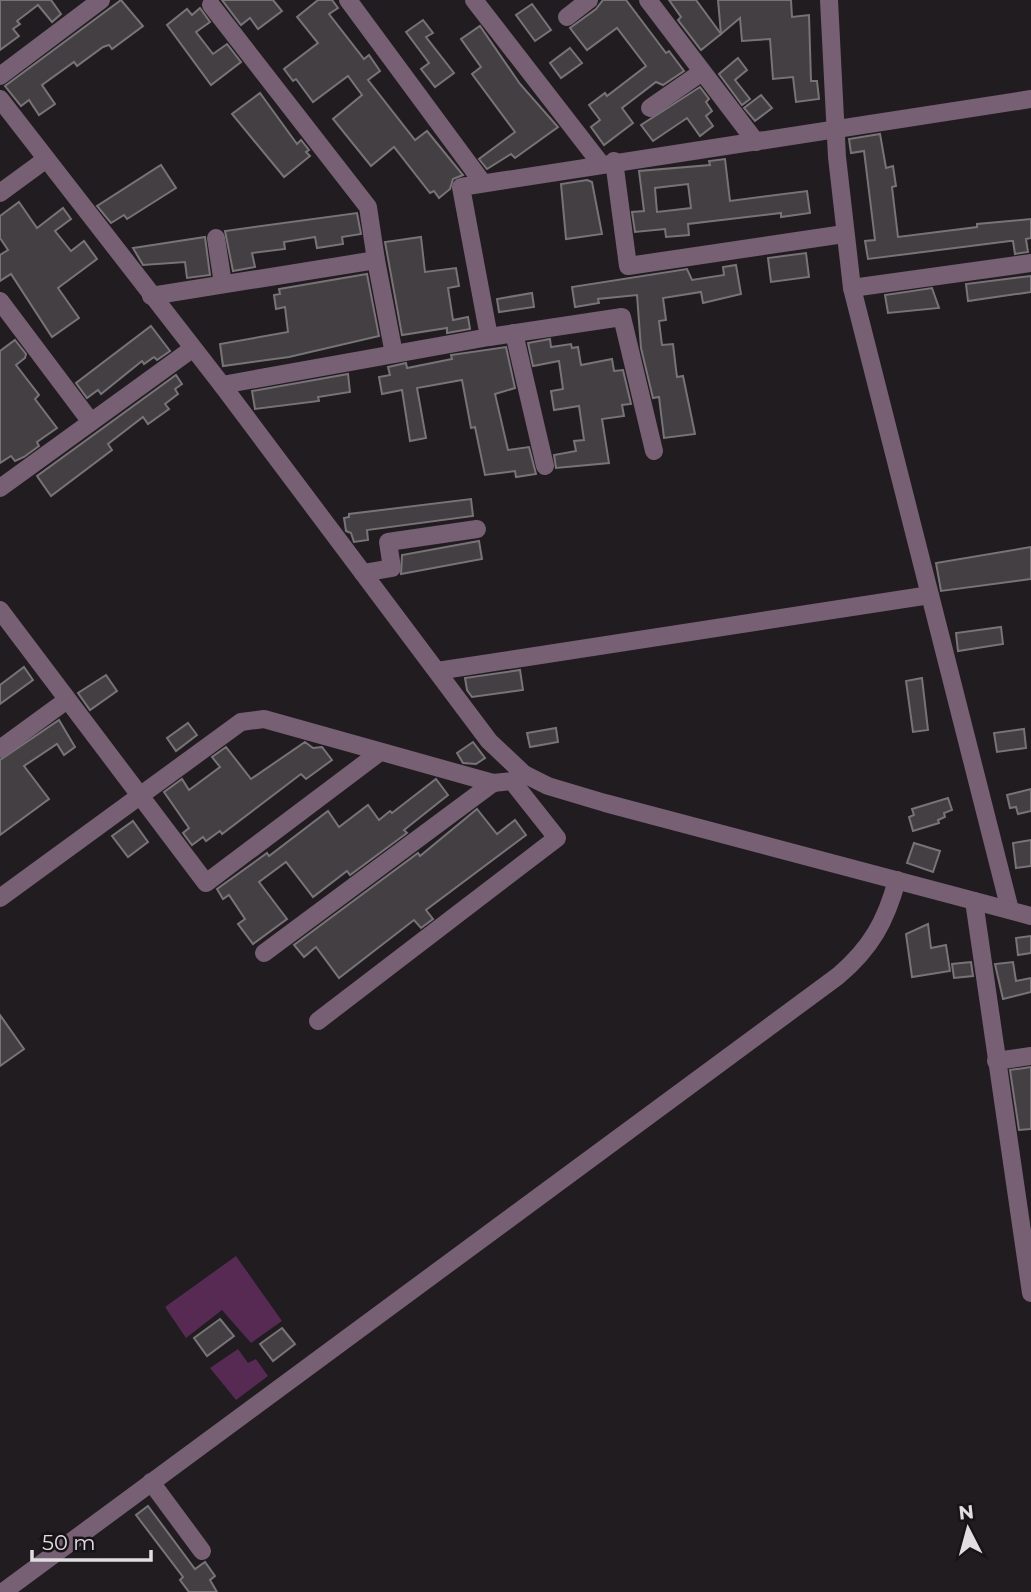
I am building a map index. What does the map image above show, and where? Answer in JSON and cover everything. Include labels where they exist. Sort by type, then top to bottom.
[{"type":"street","points":[[0,76],[102,0]]},
{"type":"street","points":[[348,0],[483,183]]},
{"type":"street","points":[[474,0],[607,163],[628,266],[844,234]]},
{"type":"street","points":[[567,17],[589,0]]},
{"type":"street","points":[[648,0],[756,142]]},
{"type":"street","points":[[830,0],[835,128],[844,234],[852,288],[1010,910]]},
{"type":"street","points":[[211,5],[368,207],[394,354]]},
{"type":"street","points":[[650,108],[702,72]]},
{"type":"street","points":[[0,99],[222,385],[518,778],[557,838],[318,1021]]},
{"type":"street","points":[[489,337],[461,187],[1031,99]]},
{"type":"street","points":[[0,193],[45,160]]},
{"type":"street","points":[[216,238],[223,284]]},
{"type":"street","points":[[151,296],[376,261]]},
{"type":"street","points":[[852,288],[1031,263]]},
{"type":"street","points":[[0,301],[91,422]]},
{"type":"street","points":[[222,385],[489,337],[622,317],[654,451]]},
{"type":"street","points":[[514,333],[545,466]]},
{"type":"street","points":[[0,488],[192,349]]},
{"type":"street","points":[[363,573],[391,568],[388,542],[477,528]]},
{"type":"street","points":[[436,671],[930,595]]},
{"type":"street","points":[[3,619],[205,883],[380,752]]},
{"type":"street","points":[[0,750],[67,700]]},
{"type":"street","points":[[0,898],[241,722],[253,719],[264,719],[493,783]]},
{"type":"street","points":[[264,953],[493,783],[518,778],[1031,916]]},
{"type":"street","points":[[1,1591],[838,976],[859,958],[876,938],[888,915],[897,880]]},
{"type":"street","points":[[974,901],[1031,1293]]},
{"type":"street","points":[[996,1061],[1031,1056]]},
{"type":"street","points":[[151,1482],[202,1551]]},
{"type":"shaded area","points":[[236,1256],[282,1321],[251,1343],[222,1310],[186,1338],[165,1307]]},
{"type":"shaded area","points":[[238,1349],[248,1363],[256,1359],[268,1376],[236,1400],[210,1368]]},
{"type":"building","points":[[0,0],[51,0],[61,14],[52,22],[38,5],[17,21],[20,24],[13,29],[19,36],[0,50]]},
{"type":"building","points":[[121,0],[143,26],[112,49],[109,45],[103,47],[77,66],[74,62],[42,85],[55,104],[39,115],[29,100],[21,106],[5,86]]},
{"type":"building","points":[[222,0],[273,0],[282,11],[258,29],[250,18],[241,25]]},
{"type":"building","points":[[318,0],[332,0],[338,8],[329,14],[364,59],[369,55],[380,71],[368,80],[415,140],[427,131],[463,175],[453,179],[450,189],[439,198],[434,191],[430,193],[394,147],[371,166],[333,119],[362,95],[348,76],[313,102],[296,79],[293,81],[284,69],[318,43],[297,17]]},
{"type":"building","points":[[603,0],[626,0],[666,53],[669,51],[684,71],[663,85],[656,82],[622,108],[633,123],[604,145],[591,127],[600,120],[589,105],[605,93],[607,96],[646,66],[617,28],[587,50],[570,28],[596,9]]},
{"type":"building","points":[[669,0],[696,0],[721,34],[701,50],[678,20],[681,17]]},
{"type":"building","points":[[718,0],[791,0],[792,17],[809,15],[811,81],[817,81],[819,99],[796,102],[793,77],[773,79],[770,39],[742,41],[740,18],[721,34]]},
{"type":"building","points":[[532,4],[551,30],[535,41],[516,15]]},
{"type":"building","points":[[200,8],[210,22],[196,32],[213,54],[227,44],[241,62],[211,85],[167,25],[187,9],[192,15]]},
{"type":"building","points":[[423,20],[433,33],[426,37],[454,73],[435,87],[421,69],[429,63],[406,32]]},
{"type":"building","points":[[480,26],[520,84],[558,127],[515,158],[511,154],[487,169],[479,159],[515,132],[472,74],[481,67],[461,39]]},
{"type":"building","points":[[570,48],[582,63],[561,78],[550,63]]},
{"type":"building","points":[[738,58],[747,70],[735,80],[750,99],[742,105],[719,74]]},
{"type":"building","points":[[700,87],[709,99],[706,102],[712,111],[706,116],[713,126],[700,136],[687,118],[653,141],[641,125]]},
{"type":"building","points":[[260,93],[297,144],[301,140],[309,150],[306,152],[310,156],[284,177],[232,114]]},
{"type":"building","points":[[761,95],[772,108],[755,121],[744,108]]},
{"type":"building","points":[[880,134],[886,168],[893,166],[896,186],[892,187],[898,237],[977,227],[977,224],[1031,219],[1031,238],[1026,239],[1028,252],[1015,254],[1013,241],[1010,241],[868,259],[865,241],[875,240],[864,151],[851,153],[849,139]]},
{"type":"building","points":[[725,159],[730,201],[807,191],[810,213],[781,217],[781,213],[688,224],[689,235],[666,237],[665,229],[635,232],[632,212],[644,211],[639,171],[710,165],[709,161]],"holes":[[[688,184],[691,208],[657,212],[655,188]]]},
{"type":"building","points":[[161,165],[176,188],[127,219],[124,215],[111,223],[97,206]]},
{"type":"building","points":[[587,180],[592,182],[602,234],[566,239],[561,184]]},
{"type":"building","points":[[19,202],[37,228],[63,208],[71,219],[55,231],[71,251],[84,241],[97,259],[58,288],[79,318],[52,337],[11,274],[0,281],[0,255],[8,250],[0,238],[0,216]]},
{"type":"building","points":[[357,213],[361,234],[342,237],[343,244],[317,248],[315,237],[284,242],[285,249],[252,253],[255,267],[233,271],[225,231]]},
{"type":"building","points":[[205,237],[210,275],[187,278],[185,262],[143,265],[133,248]]},
{"type":"building","points":[[421,237],[425,272],[456,268],[459,286],[448,288],[453,320],[468,317],[470,329],[447,333],[447,328],[402,335],[385,242]]},
{"type":"building","points":[[806,253],[809,277],[771,282],[768,258]]},
{"type":"building","points":[[736,265],[741,294],[703,303],[701,292],[663,298],[666,320],[659,321],[662,345],[673,344],[677,377],[683,376],[695,434],[664,438],[659,397],[653,398],[641,348],[637,295],[598,299],[599,303],[575,307],[572,287],[687,269],[692,280],[724,275],[723,267]]},
{"type":"building","points":[[367,274],[379,336],[289,357],[223,366],[220,344],[288,332],[285,307],[276,309],[274,295],[280,294],[279,289]]},
{"type":"building","points":[[1031,276],[1031,292],[968,301],[966,284]]},
{"type":"building","points":[[932,288],[939,308],[888,313],[885,295]]},
{"type":"building","points":[[532,293],[534,307],[499,312],[497,299]]},
{"type":"building","points":[[151,326],[170,351],[157,360],[154,357],[144,364],[142,361],[101,394],[98,390],[87,398],[76,383]]},
{"type":"building","points":[[550,339],[551,347],[571,344],[572,348],[578,347],[581,365],[612,359],[614,371],[623,370],[631,404],[622,405],[624,416],[602,419],[609,463],[556,468],[554,455],[576,451],[574,441],[584,440],[579,406],[554,410],[551,391],[563,389],[559,361],[533,366],[528,343]]},
{"type":"building","points":[[15,340],[26,354],[16,365],[39,395],[35,399],[57,428],[37,442],[39,446],[24,457],[15,461],[11,456],[0,463],[0,351]]},
{"type":"building","points":[[506,347],[515,388],[495,394],[508,450],[529,447],[536,474],[516,477],[515,471],[485,475],[475,427],[471,428],[462,380],[417,388],[426,438],[410,441],[402,390],[382,394],[379,377],[390,375],[388,367],[406,363],[407,368],[452,359],[451,355]]},
{"type":"building","points":[[348,374],[350,392],[318,397],[319,401],[255,409],[252,391]]},
{"type":"building","points":[[176,375],[182,384],[175,389],[178,394],[165,404],[169,409],[148,424],[143,417],[108,444],[112,450],[51,496],[37,476]]},
{"type":"building","points":[[471,499],[473,516],[367,530],[368,540],[354,542],[351,533],[346,531],[344,518],[349,517],[349,514]]},
{"type":"building","points":[[479,541],[482,559],[401,574],[402,555]]},
{"type":"building","points":[[1031,547],[1031,579],[941,591],[936,563]]},
{"type":"building","points":[[1001,627],[1003,644],[958,651],[956,633]]},
{"type":"building","points":[[24,667],[33,680],[0,704],[0,685]]},
{"type":"building","points":[[520,670],[523,690],[472,697],[467,690],[465,678]]},
{"type":"building","points":[[106,675],[117,691],[90,710],[78,693]]},
{"type":"building","points":[[922,678],[928,730],[913,732],[906,681]]},
{"type":"building","points":[[59,720],[75,747],[64,755],[57,744],[24,766],[49,799],[0,835],[0,760]]},
{"type":"building","points":[[188,723],[197,735],[176,751],[167,738]]},
{"type":"building","points":[[556,728],[558,742],[530,747],[527,733]]},
{"type":"building","points":[[1024,729],[1026,748],[997,752],[994,733]]},
{"type":"building","points":[[305,742],[313,748],[322,747],[332,760],[306,779],[301,774],[222,834],[220,831],[206,841],[203,837],[192,845],[183,833],[189,828],[164,792],[182,779],[189,790],[220,767],[212,757],[226,747],[251,779]]},
{"type":"building","points":[[473,742],[485,758],[476,764],[463,763],[457,753]]},
{"type":"building","points":[[436,779],[448,795],[404,830],[407,833],[350,875],[347,871],[313,897],[286,862],[259,882],[287,919],[253,944],[238,924],[245,919],[229,895],[223,899],[217,889],[267,853],[269,856],[328,811],[339,827],[368,805],[379,820]]},
{"type":"building","points":[[1031,789],[1031,811],[1018,814],[1016,807],[1010,808],[1007,795]]},
{"type":"building","points":[[948,798],[952,810],[944,813],[945,817],[938,820],[939,823],[913,831],[909,817],[914,815],[912,809]]},
{"type":"building","points":[[477,809],[497,834],[515,820],[526,835],[426,910],[433,919],[421,928],[414,920],[339,978],[316,947],[304,957],[294,945],[418,853],[420,856]]},
{"type":"building","points":[[133,821],[148,842],[128,857],[112,836]]},
{"type":"building","points":[[1031,840],[1031,866],[1016,868],[1013,843]]},
{"type":"building","points":[[914,843],[940,851],[933,872],[907,863]]},
{"type":"building","points":[[928,924],[931,948],[946,945],[950,971],[912,977],[906,934]]},
{"type":"building","points":[[1031,936],[1031,953],[1018,955],[1016,938]]},
{"type":"building","points":[[971,962],[973,976],[954,978],[952,964]]},
{"type":"building","points":[[1013,962],[1016,981],[1031,978],[1031,992],[1003,999],[995,964]]},
{"type":"building","points":[[0,1015],[24,1049],[0,1066]]},
{"type":"building","points":[[1031,1067],[1031,1129],[1019,1130],[1010,1070]]},
{"type":"building","points":[[220,1319],[234,1336],[207,1356],[194,1338]]},
{"type":"building","points":[[282,1328],[295,1344],[273,1361],[260,1344]]},
{"type":"building","points":[[148,1506],[195,1569],[205,1562],[215,1576],[210,1580],[217,1592],[189,1592],[180,1580],[183,1577],[136,1515]]}]
